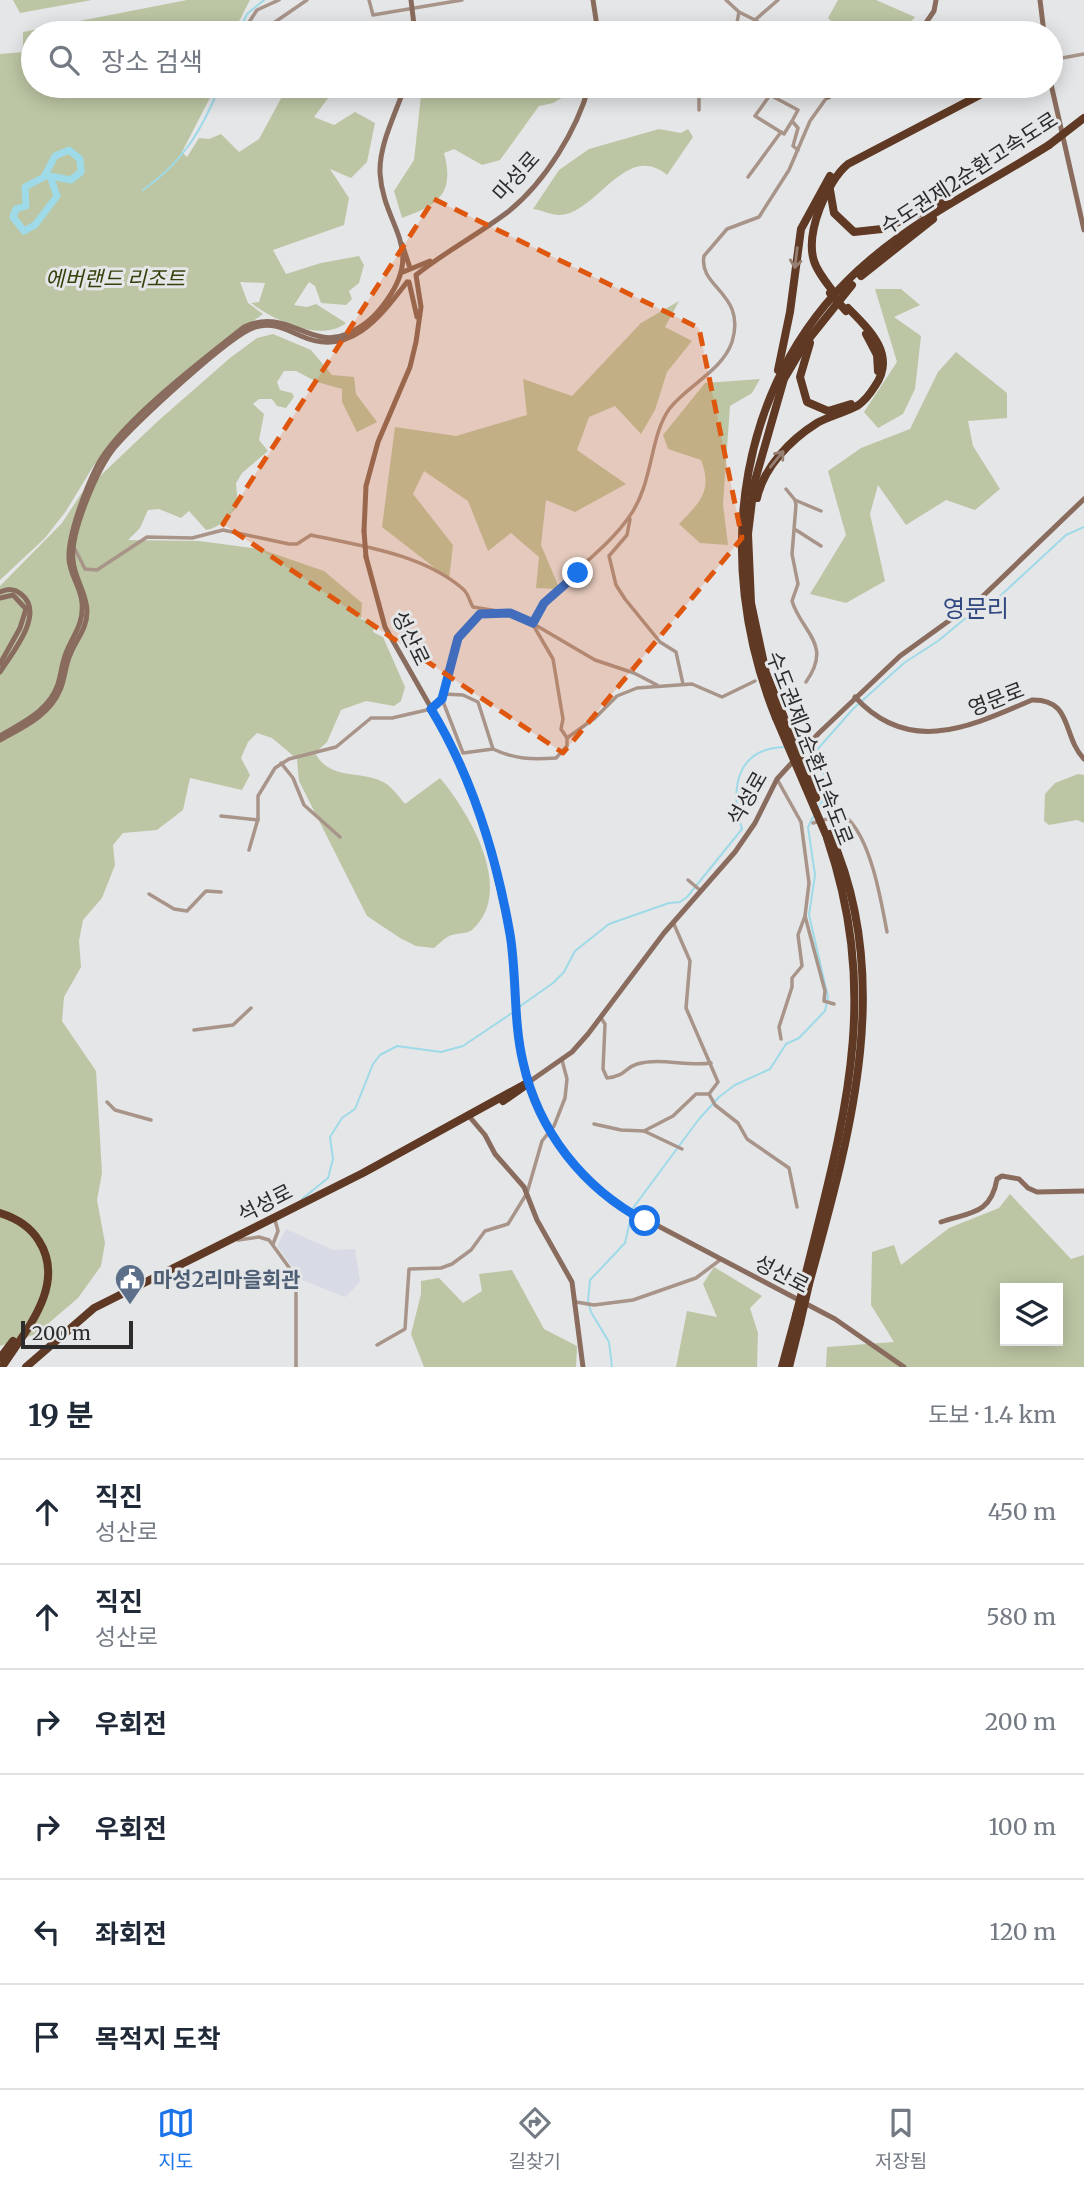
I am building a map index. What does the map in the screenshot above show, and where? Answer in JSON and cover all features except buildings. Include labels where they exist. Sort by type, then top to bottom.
[{"type":"highway","points":[[777,377],[790,312],[801,229],[832,173],[845,159],[964,98]]},
{"type":"highway","points":[[831,291],[814,261],[812,242],[834,175],[848,164],[974,98]]},
{"type":"highway","name":"수도권제2순환고속도로","points":[[789,1367],[844,1116],[856,1034],[849,920],[828,834],[779,717],[749,634],[742,593],[741,547],[743,508],[753,457],[777,377],[815,315],[868,261],[928,216],[1049,147],[1084,118]]},
{"type":"highway","name":"수도권제2순환고속도로","points":[[779,717],[754,623],[749,582],[749,520],[757,469],[778,391],[814,331],[848,290],[896,246],[932,219],[1084,124]]},
{"type":"highway","points":[[749,520],[763,478],[785,450],[818,422],[860,404],[879,381],[884,356],[877,341],[811,266],[808,250],[816,208],[832,173]]},
{"type":"highway","points":[[831,184],[834,213],[854,232],[866,233],[882,229],[994,178]]},
{"type":"highway","points":[[814,331],[800,377],[807,402],[828,411],[860,400],[875,380],[877,355],[869,337],[847,309]]},
{"type":"highway","name":"석성로","points":[[28,1366],[94,1308],[238,1240],[469,1117],[528,1082]]},
{"type":"highway","points":[[0,1215],[28,1235],[41,1255],[44,1282],[38,1300],[2,1367]]},
{"type":"highway","name":"석성로","points":[[146,1284],[275,1220]]},
{"type":"highway","name":"수도권제2순환고속도로","points":[[782,1367],[798,1319]]},
{"type":"highway","points":[[0,1358],[21,1334]]},
{"type":"street","points":[[250,21],[257,10],[279,0]]},
{"type":"street","points":[[276,21],[307,0]]},
{"type":"street","points":[[369,0],[373,15],[461,0]]},
{"type":"street","points":[[411,0],[414,21]]},
{"type":"street","points":[[594,0],[597,21]]},
{"type":"street","points":[[726,0],[739,12],[755,20],[778,0]]},
{"type":"street","points":[[928,21],[934,12],[936,0]]},
{"type":"street","points":[[1040,0],[1043,21]]},
{"type":"street","points":[[737,21],[739,12]]},
{"type":"street","points":[[1063,57],[1084,54]]},
{"type":"street","points":[[401,98],[382,152],[380,172],[383,192],[408,256],[419,325]]},
{"type":"street","name":"마성로","points":[[395,292],[412,280],[426,264],[510,210],[561,148],[586,98]]},
{"type":"street","points":[[699,110],[700,98]]},
{"type":"street","points":[[768,98],[755,116],[784,134],[798,110],[776,98]]},
{"type":"street","points":[[684,684],[676,652],[660,642],[616,584],[609,556],[627,535],[630,516],[652,467],[658,432],[669,409],[718,364],[731,344],[735,327],[732,305],[704,270],[704,256],[727,229],[759,216],[797,150],[810,121],[827,98]]},
{"type":"street","points":[[1054,98],[1084,230]]},
{"type":"street","points":[[792,121],[798,128],[793,146],[797,150]]},
{"type":"street","points":[[748,177],[781,132]]},
{"type":"street","points":[[0,738],[32,722],[50,708],[60,692],[70,653],[86,626],[86,600],[74,566],[74,548],[95,480],[107,458],[132,429],[247,331],[267,325],[278,326],[321,343],[343,341],[368,328],[395,292],[403,274],[399,238]]},
{"type":"street","points":[[0,738],[39,712],[59,683],[66,652],[83,614],[82,599],[68,560],[71,540],[91,479],[113,444],[179,381],[244,327],[255,322],[279,321],[320,337],[343,336],[367,324],[395,292],[400,271],[401,248]]},
{"type":"street","points":[[408,256],[426,264]]},
{"type":"street","points":[[403,274],[411,268],[426,264]]},
{"type":"street","points":[[419,325],[418,289],[426,264]]},
{"type":"street","points":[[403,274],[412,280],[418,289]]},
{"type":"street","points":[[395,292],[407,293],[414,298]]},
{"type":"street","name":"성산로","points":[[419,325],[410,367],[375,453],[366,486],[366,557],[385,626],[464,772],[488,840],[510,938],[522,1059],[528,1082]]},
{"type":"street","points":[[786,489],[795,500],[821,511]]},
{"type":"street","name":"석성로","points":[[528,1082],[562,1060],[601,1018],[699,889],[755,823],[777,779],[797,756],[900,656],[982,597],[1084,499]]},
{"type":"street","points":[[795,500],[792,554],[798,584],[792,601],[817,646],[814,671],[806,682]]},
{"type":"street","points":[[533,623],[544,603],[601,550],[630,516]]},
{"type":"street","points":[[74,548],[85,569],[90,571],[97,570],[147,537],[192,538],[223,530],[289,544],[297,544],[311,536],[370,548],[433,568],[463,589],[473,607],[483,611],[510,613],[533,623],[595,660],[634,673],[657,685]]},
{"type":"street","points":[[795,530],[821,545]]},
{"type":"street","points":[[0,592],[12,589],[20,593],[27,601],[30,612],[26,627],[0,672]]},
{"type":"street","points":[[0,597],[13,595],[26,609],[17,635],[0,664]]},
{"type":"street","points":[[249,850],[258,820],[258,796],[269,773],[281,763],[336,747],[371,719],[392,718],[431,709],[442,696],[458,638],[483,611]]},
{"type":"street","points":[[442,696],[463,753],[493,749],[519,758],[556,758],[567,746],[567,738],[561,729],[563,719],[553,659],[533,623]]},
{"type":"street","points":[[567,738],[596,718],[617,696],[637,688],[684,684],[701,686],[722,697],[755,681]]},
{"type":"street","points":[[442,696],[463,695],[478,702],[493,749]]},
{"type":"street","name":"영문로","points":[[856,698],[876,718],[898,729],[939,730],[970,727],[1032,700],[1043,700],[1054,703],[1062,712],[1073,745],[1084,759]]},
{"type":"street","points":[[281,763],[293,778],[304,805],[340,837]]},
{"type":"street","points":[[777,779],[801,822],[809,883],[805,916],[799,935],[802,966],[792,978],[792,987],[779,1027],[781,1039]]},
{"type":"street","points":[[221,816],[258,820]]},
{"type":"street","points":[[813,823],[831,818],[847,818],[855,826],[874,875],[887,932]]},
{"type":"street","points":[[688,880],[699,889]]},
{"type":"street","points":[[149,894],[174,909],[187,911],[206,891],[221,892]]},
{"type":"street","points":[[805,916],[830,1003]]},
{"type":"street","points":[[673,922],[690,961],[687,1009],[718,1082],[710,1096]]},
{"type":"street","points":[[194,1030],[233,1025],[251,1009]]},
{"type":"street","points":[[601,1018],[605,1024],[603,1069],[607,1078],[622,1075],[637,1064],[671,1060],[711,1063]]},
{"type":"street","points":[[377,1345],[405,1329],[409,1269],[441,1268],[452,1264],[471,1250],[485,1231],[508,1224],[527,1192],[542,1141],[550,1131],[565,1098],[567,1079],[562,1060]]},
{"type":"street","points":[[528,1082],[550,1131]]},
{"type":"street","points":[[643,1131],[673,1116],[696,1094],[710,1096]]},
{"type":"street","points":[[710,1096],[715,1105],[738,1123],[747,1139],[789,1168],[797,1208]]},
{"type":"street","points":[[107,1102],[115,1110],[150,1120]]},
{"type":"street","points":[[469,1117],[527,1192],[537,1220],[572,1282],[583,1367]]},
{"type":"street","points":[[594,1124],[643,1131],[679,1148]]},
{"type":"street","name":"성산로","points":[[550,1131],[565,1156],[598,1189],[627,1210],[835,1319],[904,1367]]},
{"type":"street","points":[[942,1222],[986,1206],[994,1197],[997,1179],[1002,1176],[1022,1180],[1028,1188],[1037,1192],[1084,1191]]},
{"type":"street","points":[[273,1244],[278,1231],[275,1220]]},
{"type":"street","points":[[238,1240],[263,1237],[273,1244],[297,1282],[296,1367]]},
{"type":"street","points":[[576,1302],[592,1305],[633,1300],[696,1278],[720,1260]]},
{"type":"highlighted area","points":[[434,199],[699,328],[742,538],[563,753],[223,524]]},
{"type":"shaded area","points":[[286,1229],[333,1250],[355,1249],[360,1282],[345,1297],[302,1280],[277,1246]]},
{"type":"green space","points":[[13,0],[92,0],[20,13]]},
{"type":"green space","name":"에버랜드 리조트","points":[[187,0],[250,0],[239,21],[79,21]]},
{"type":"green space","points":[[838,0],[876,0],[915,17],[912,21],[831,21],[828,18]]},
{"type":"green space","name":"에버랜드 리조트","points":[[21,52],[21,98],[210,98],[182,152],[187,157],[199,138],[209,139],[221,134],[239,152],[259,139],[281,98],[328,98],[314,117],[334,125],[355,112],[375,123],[367,162],[351,178],[330,169],[349,198],[344,225],[273,250],[286,274],[321,263],[359,256],[364,265],[359,283],[349,291],[352,299],[346,305],[321,303],[315,286],[309,282],[294,305],[307,307],[316,304],[346,323],[323,331],[284,322],[251,303],[259,302],[265,283],[240,282],[248,303],[263,314],[208,353],[94,465],[66,511],[45,538],[0,580],[0,54]]},
{"type":"green space","points":[[421,98],[562,98],[539,106],[500,160],[482,165],[454,149],[444,153],[447,179],[441,196],[434,203],[402,218],[394,191],[414,160]]},
{"type":"green space","points":[[659,129],[681,133],[688,129],[693,137],[667,175],[652,167],[638,166],[625,172],[573,212],[556,215],[533,209],[559,170],[589,149]]},
{"type":"green space","points":[[875,289],[901,289],[920,305],[894,317],[921,336],[915,389],[903,414],[878,428],[864,412],[897,362]]},
{"type":"green space","points":[[679,301],[665,327],[692,341],[667,372],[655,410],[641,434],[615,406],[589,417],[577,450],[626,484],[575,512],[546,500],[541,545],[558,585],[555,589],[536,588],[539,557],[511,533],[488,551],[468,501],[424,471],[413,494],[453,545],[449,579],[382,527],[395,427],[456,436],[527,415],[523,379],[572,396],[641,323]]},
{"type":"green space","points":[[273,334],[311,350],[332,375],[354,377],[356,394],[377,422],[357,432],[342,402],[342,389],[317,382],[296,371],[284,371],[277,382],[280,390],[292,393],[294,397],[286,408],[277,406],[272,399],[259,399],[253,404],[264,414],[259,440],[268,451],[242,473],[236,483],[238,506],[227,518],[216,527],[206,530],[189,511],[181,518],[159,509],[148,510],[140,528],[128,540],[199,541],[260,549],[324,571],[362,603],[361,619],[375,623],[373,632],[383,637],[405,687],[401,701],[394,706],[366,701],[341,710],[327,742],[315,753],[329,768],[338,772],[366,776],[385,783],[405,804],[440,778],[463,811],[483,852],[489,874],[490,895],[484,914],[472,930],[449,936],[434,948],[416,946],[367,916],[299,781],[297,759],[272,738],[257,733],[248,742],[241,758],[250,775],[242,790],[190,778],[183,810],[157,830],[123,833],[113,845],[115,865],[102,898],[83,920],[79,941],[81,967],[64,997],[62,1021],[96,1071],[102,1173],[97,1200],[105,1243],[101,1266],[78,1298],[36,1334],[0,1346],[0,586],[62,523],[81,494],[158,421],[230,358],[257,338]]},
{"type":"green space","points":[[956,352],[1007,393],[1007,418],[968,421],[973,446],[1000,489],[975,510],[946,500],[906,525],[878,485],[870,514],[885,581],[846,603],[810,594],[846,535],[828,471],[861,448],[910,429],[938,372]]},
{"type":"green space","points":[[760,379],[752,393],[730,406],[723,504],[728,545],[700,543],[679,524],[693,509],[705,488],[706,480],[701,460],[668,449],[663,435],[705,383]]},
{"type":"green space","points":[[1078,774],[1084,775],[1084,823],[1077,820],[1049,825],[1044,821],[1045,794],[1055,783]]},
{"type":"green space","points":[[1010,1194],[1071,1259],[1084,1255],[1084,1367],[826,1367],[827,1347],[894,1342],[871,1305],[872,1252],[894,1245],[901,1265],[949,1228],[999,1208]]},
{"type":"green space","points":[[714,1267],[762,1296],[750,1308],[758,1333],[757,1367],[676,1367],[687,1311],[717,1317],[703,1284]]},
{"type":"green space","points":[[512,1270],[544,1329],[577,1346],[576,1367],[424,1367],[411,1334],[421,1294],[421,1281],[439,1278],[463,1303],[482,1291],[479,1274]]},
{"type":"waterway","points":[[244,21],[247,14],[264,0]]},
{"type":"waterway","points":[[143,190],[170,168],[190,144],[215,98]]},
{"type":"waterway","points":[[69,150],[80,159],[81,172],[71,180],[50,176],[57,196],[35,225],[24,231],[13,217],[16,209],[26,206],[25,187],[44,177],[55,156],[69,150]]},
{"type":"waterway","points":[[806,751],[816,751],[853,709],[904,663],[938,641],[973,612],[998,598],[1066,535],[1084,527]]},
{"type":"waterway","points":[[519,1007],[553,983],[564,972],[575,951],[609,924],[669,903],[680,902],[687,897],[742,829],[738,814],[737,786],[746,764],[755,755],[768,749],[784,747]]},
{"type":"waterway","points":[[812,753],[828,783],[818,809]]},
{"type":"waterway","points":[[612,1367],[609,1342],[591,1312],[588,1301],[590,1280],[625,1243],[633,1208],[699,1119],[719,1097],[735,1085],[770,1069],[786,1044],[799,1038],[825,1011],[828,997],[809,915],[815,875],[808,827],[813,817]]},
{"type":"waterway","points":[[302,1199],[328,1178],[333,1159],[330,1137],[342,1118],[355,1109],[373,1064],[380,1055],[397,1046],[441,1052],[463,1046],[515,1011]]},
{"type":"place","name":"마성2리마을회관","points":[[130,1306]]},
{"type":"district","name":"영문리","points":[[976,608]]},
{"type":"route","points":[[578,573],[544,603],[533,623],[510,613],[483,611],[458,638],[442,699],[431,709],[464,772],[488,840],[501,889],[510,938],[522,1059],[528,1082],[550,1131],[565,1156],[598,1189],[645,1221]]}]
